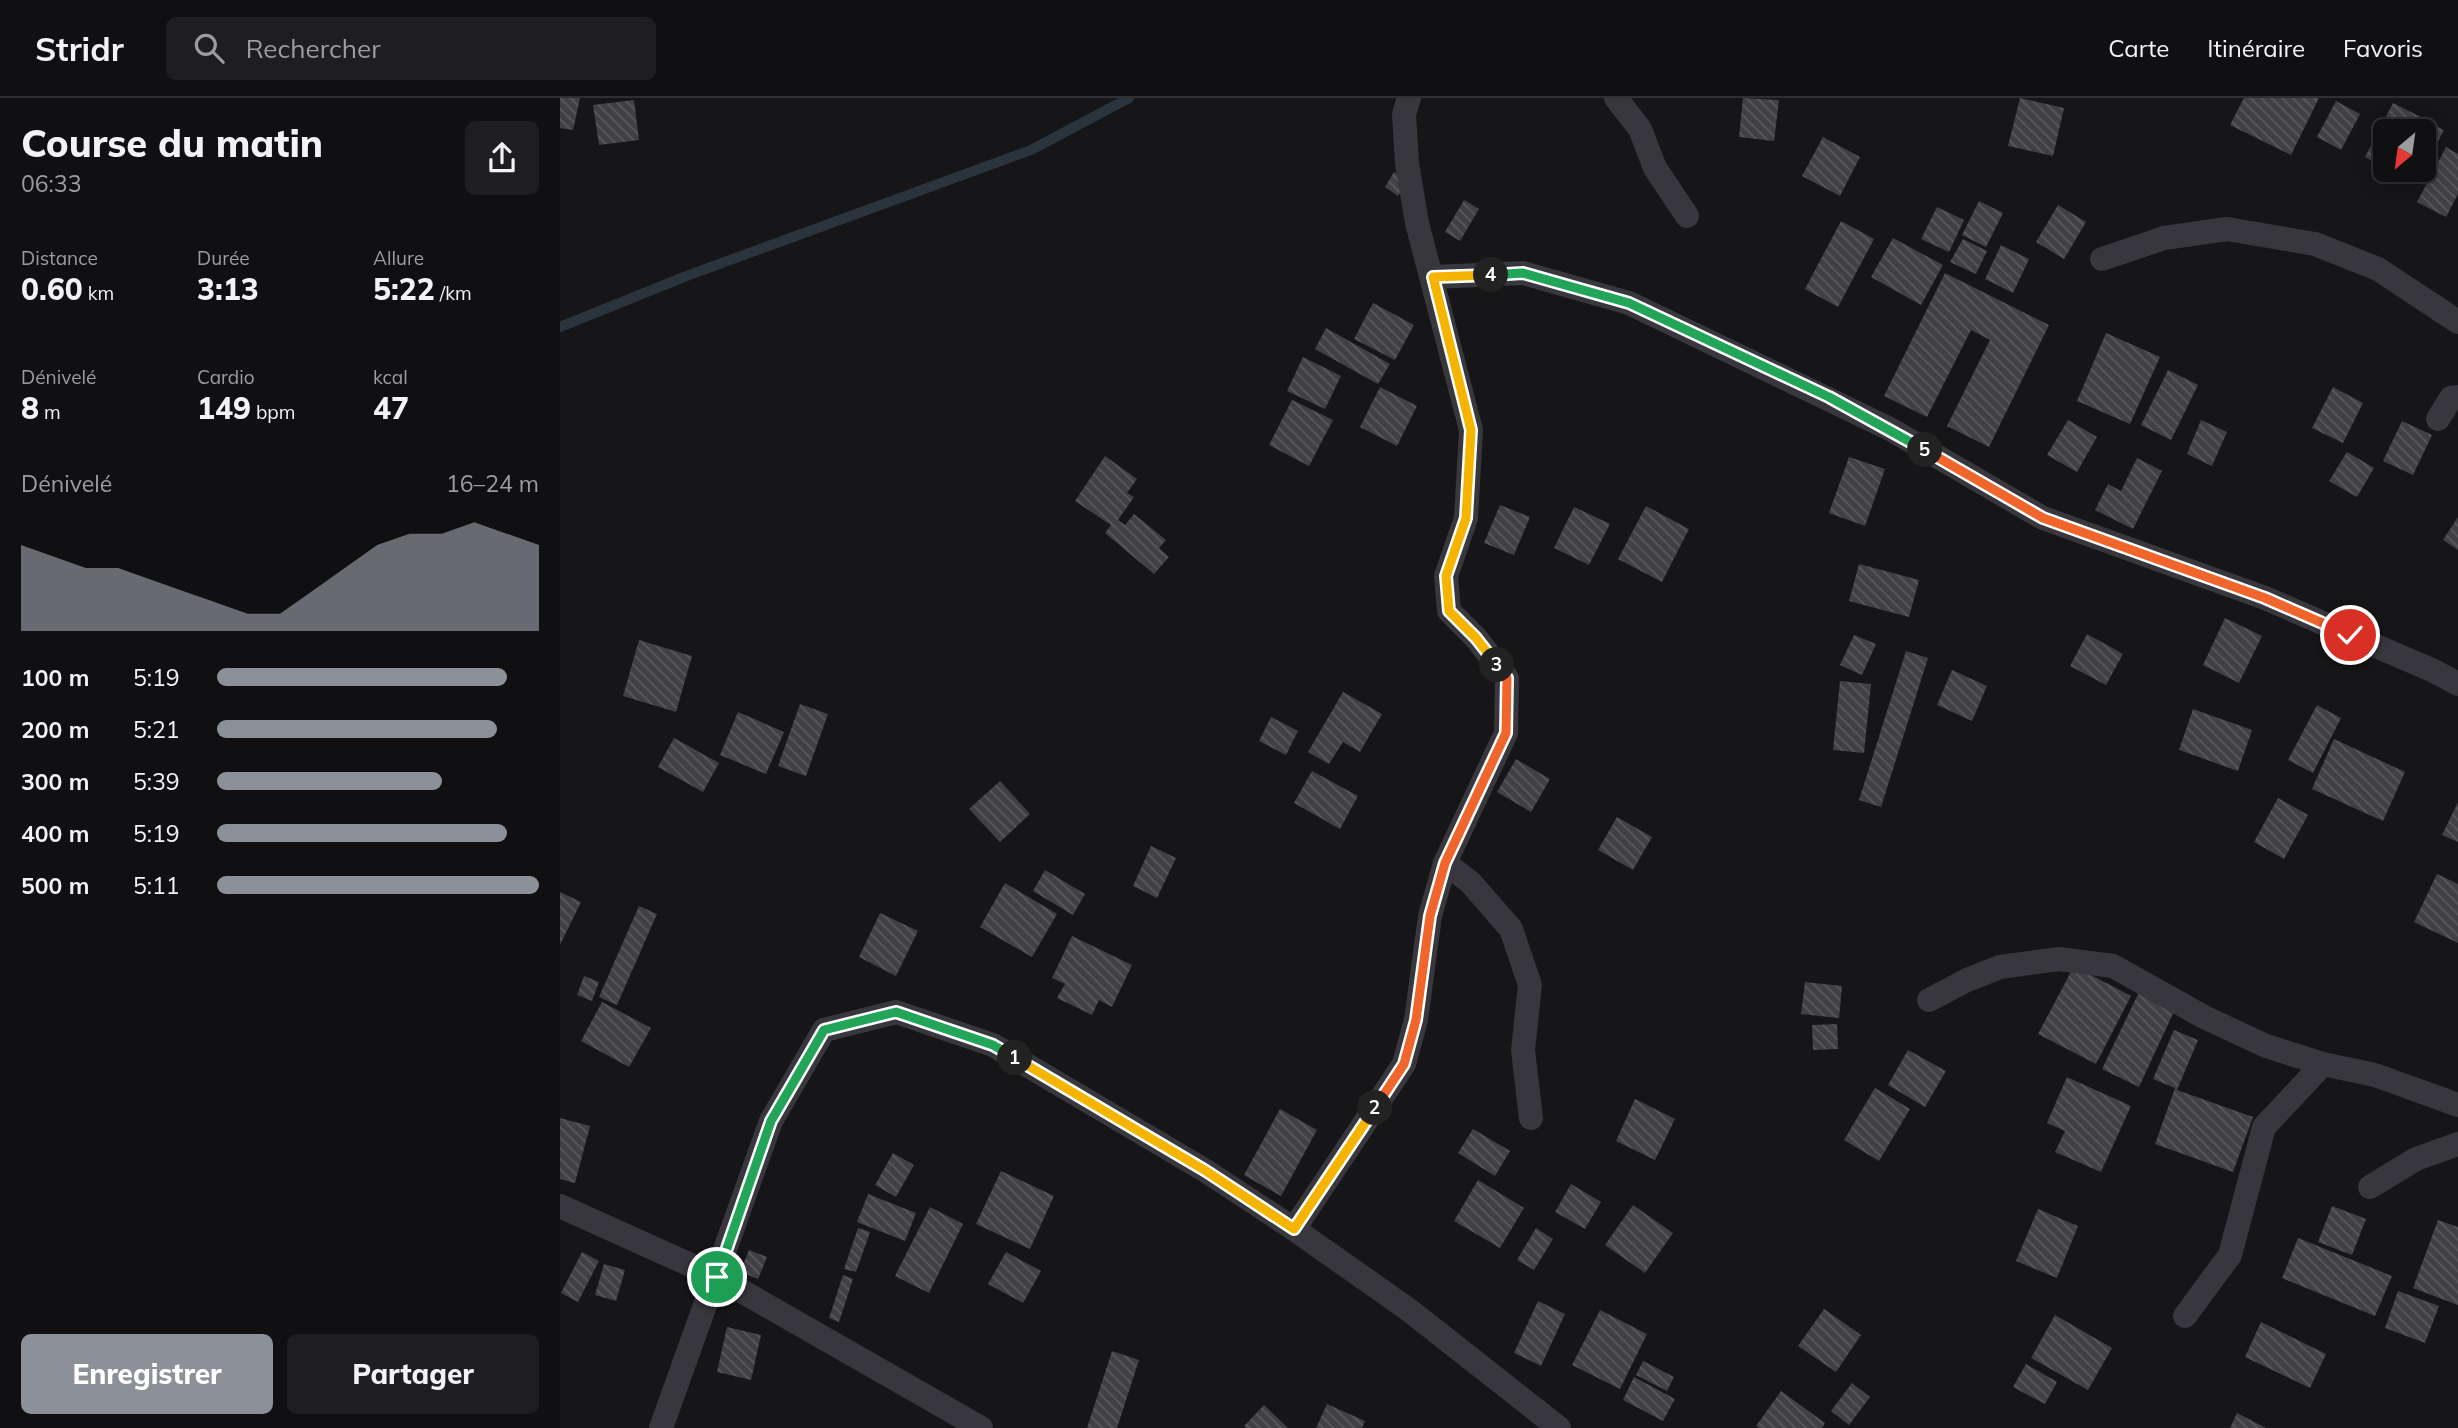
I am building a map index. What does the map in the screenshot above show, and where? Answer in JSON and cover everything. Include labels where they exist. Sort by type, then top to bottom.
[{"type":"street","points":[[1294,1229],[1404,1064],[1416,1020],[1430,916],[1445,863],[1506,733],[1507,678],[1476,638],[1449,611],[1446,576],[1466,518],[1471,430],[1418,223],[1407,163],[1404,114],[1409,98]]},
{"type":"street","points":[[1616,98],[1640,130],[1655,168],[1687,216]]},
{"type":"street","points":[[2102,259],[2164,238],[2227,229],[2315,244],[2378,269],[2458,322]]},
{"type":"street","points":[[1433,277],[1523,273],[1629,303],[1890,429],[2043,518],[2265,598],[2434,671],[2458,684]]},
{"type":"street","points":[[2438,419],[2451,398],[2458,397]]},
{"type":"street","points":[[1445,863],[1470,881],[1511,929],[1530,985],[1524,1050],[1531,1118]]},
{"type":"street","points":[[1928,1000],[2000,967],[2059,959],[2113,967],[2203,1017],[2266,1046],[2322,1064],[2375,1075],[2458,1105]]},
{"type":"street","points":[[661,1428],[771,1121],[824,1030],[896,1012],[993,1045],[1206,1171],[1409,1310],[1559,1428]]},
{"type":"street","points":[[2185,1316],[2230,1255],[2264,1127],[2322,1064]]},
{"type":"street","points":[[2370,1187],[2416,1158],[2458,1144]]},
{"type":"street","points":[[560,1206],[717,1277],[981,1428]]},
{"type":"building","points":[[560,98],[580,98],[573,130],[560,128]]},
{"type":"building","points":[[1743,98],[1779,100],[1774,141],[1739,137]]},
{"type":"building","points":[[2020,98],[2064,108],[2053,156],[2008,146]]},
{"type":"building","points":[[2244,98],[2319,98],[2291,155],[2230,125]]},
{"type":"building","points":[[634,100],[639,140],[599,145],[593,105]]},
{"type":"building","points":[[2336,101],[2360,114],[2341,150],[2317,137]]},
{"type":"building","points":[[2393,103],[2421,117],[2420,119],[2385,119]]},
{"type":"building","points":[[2436,126],[2444,130],[2436,145]]},
{"type":"building","points":[[1823,137],[1860,157],[1840,196],[1802,176]]},
{"type":"building","points":[[2373,142],[2373,161],[2365,157]]},
{"type":"building","points":[[2446,147],[2458,154],[2458,194],[2446,217],[2417,202],[2428,182],[2436,182],[2436,166]]},
{"type":"building","points":[[1394,172],[1408,181],[1398,196],[1385,187]]},
{"type":"building","points":[[1464,200],[1479,209],[1460,241],[1445,232]]},
{"type":"building","points":[[1979,201],[2003,213],[1986,247],[1962,235]]},
{"type":"building","points":[[2058,205],[2086,222],[2064,259],[2036,242]]},
{"type":"building","points":[[1937,207],[1964,220],[1949,252],[1921,239]]},
{"type":"building","points":[[1841,221],[1874,239],[1838,307],[1805,289]]},
{"type":"building","points":[[1893,238],[1943,265],[1921,305],[1871,277]]},
{"type":"building","points":[[1963,239],[1987,251],[1976,274],[1950,262]]},
{"type":"building","points":[[2001,245],[2029,259],[2013,293],[1985,279]]},
{"type":"building","points":[[1945,273],[2049,325],[1989,447],[1947,426],[1990,340],[1971,330],[1927,417],[1884,396]]},
{"type":"building","points":[[1373,303],[1414,325],[1395,360],[1354,339]]},
{"type":"building","points":[[1326,328],[1390,364],[1378,384],[1315,349]]},
{"type":"building","points":[[2106,333],[2160,357],[2130,424],[2077,401]]},
{"type":"building","points":[[1303,357],[1341,376],[1325,409],[1287,391]]},
{"type":"building","points":[[2168,370],[2198,385],[2171,440],[2141,425]]},
{"type":"building","points":[[1380,387],[1417,406],[1397,446],[1360,427]]},
{"type":"building","points":[[2333,387],[2363,403],[2343,443],[2312,428]]},
{"type":"building","points":[[1292,400],[1333,420],[1309,466],[1269,445]]},
{"type":"building","points":[[2068,420],[2097,437],[2077,472],[2047,455]]},
{"type":"building","points":[[2201,420],[2227,432],[2212,466],[2187,454]]},
{"type":"building","points":[[2402,421],[2432,435],[2413,475],[2383,461]]},
{"type":"building","points":[[2347,452],[2374,468],[2357,497],[2329,481]]},
{"type":"building","points":[[1105,456],[1137,479],[1127,493],[1134,497],[1118,520],[1125,525],[1134,514],[1166,540],[1159,548],[1169,557],[1154,574],[1105,533],[1111,525],[1075,501]]},
{"type":"building","points":[[1849,457],[1885,469],[1865,526],[1829,513]]},
{"type":"building","points":[[2137,458],[2162,471],[2133,529],[2095,510],[2108,484],[2121,491]]},
{"type":"building","points":[[1500,505],[1530,517],[1514,555],[1484,543]]},
{"type":"building","points":[[1646,506],[1689,529],[1662,582],[1618,559]]},
{"type":"building","points":[[1574,507],[1610,524],[1589,565],[1554,548]]},
{"type":"building","points":[[2458,517],[2458,550],[2443,540]]},
{"type":"building","points":[[1859,564],[1919,580],[1909,617],[1849,601]]},
{"type":"building","points":[[2225,618],[2262,636],[2239,683],[2203,665]]},
{"type":"building","points":[[2087,634],[2123,654],[2106,685],[2070,666]]},
{"type":"building","points":[[1854,635],[1876,644],[1862,675],[1840,665]]},
{"type":"building","points":[[639,640],[692,656],[676,712],[623,696]]},
{"type":"building","points":[[1906,651],[1928,658],[1881,807],[1859,800]]},
{"type":"building","points":[[1952,670],[1987,686],[1972,721],[1937,705]]},
{"type":"building","points":[[1840,681],[1871,684],[1864,753],[1833,750]]},
{"type":"building","points":[[1343,692],[1382,714],[1360,752],[1343,742],[1329,764],[1308,752]]},
{"type":"building","points":[[800,704],[828,714],[806,776],[778,766]]},
{"type":"building","points":[[2317,705],[2341,718],[2313,773],[2288,760]]},
{"type":"building","points":[[2193,709],[2252,730],[2238,771],[2179,750]]},
{"type":"building","points":[[738,712],[784,732],[766,774],[720,755]]},
{"type":"building","points":[[1271,717],[1298,731],[1286,755],[1259,741]]},
{"type":"building","points":[[674,738],[719,763],[703,792],[658,767]]},
{"type":"building","points":[[2334,739],[2405,772],[2383,821],[2312,789]]},
{"type":"building","points":[[1516,759],[1550,779],[1531,812],[1497,792]]},
{"type":"building","points":[[1312,771],[1358,796],[1340,829],[1294,803]]},
{"type":"building","points":[[1000,781],[1030,814],[1000,842],[969,809]]},
{"type":"building","points":[[2278,798],[2308,815],[2284,859],[2254,842]]},
{"type":"building","points":[[2458,802],[2458,842],[2442,835]]},
{"type":"building","points":[[1617,817],[1652,837],[1633,870],[1598,850]]},
{"type":"building","points":[[1151,846],[1176,858],[1157,898],[1133,886]]},
{"type":"building","points":[[1045,870],[1085,894],[1073,915],[1033,891]]},
{"type":"building","points":[[2437,874],[2458,884],[2458,943],[2414,922]]},
{"type":"building","points":[[1005,883],[1057,914],[1032,957],[980,927]]},
{"type":"building","points":[[560,892],[581,902],[560,945]]},
{"type":"building","points":[[639,906],[657,914],[617,1005],[599,997]]},
{"type":"building","points":[[880,913],[918,931],[896,976],[859,957]]},
{"type":"building","points":[[1072,936],[1132,965],[1112,1007],[1099,1000],[1092,1015],[1057,998],[1065,984],[1052,978]]},
{"type":"building","points":[[2074,966],[2131,996],[2096,1064],[2038,1034]]},
{"type":"building","points":[[584,976],[599,982],[592,1001],[577,995]]},
{"type":"building","points":[[1805,982],[1842,986],[1839,1018],[1801,1014]]},
{"type":"building","points":[[2141,988],[2177,1005],[2139,1087],[2102,1069]]},
{"type":"building","points":[[602,1002],[651,1028],[629,1067],[581,1041]]},
{"type":"building","points":[[1837,1024],[1838,1049],[1813,1050],[1812,1025]]},
{"type":"building","points":[[2174,1030],[2198,1040],[2177,1090],[2253,1117],[2233,1172],[2155,1144],[2175,1088],[2153,1079]]},
{"type":"building","points":[[1908,1050],[1946,1071],[1925,1107],[1888,1085]]},
{"type":"building","points":[[2067,1077],[2131,1106],[2101,1172],[2055,1152],[2065,1131],[2047,1123]]},
{"type":"building","points":[[1875,1088],[1910,1109],[1879,1161],[1844,1140]]},
{"type":"building","points":[[1635,1099],[1675,1119],[1655,1160],[1616,1141]]},
{"type":"building","points":[[1280,1109],[1317,1130],[1281,1196],[1244,1175]]},
{"type":"building","points":[[560,1118],[590,1126],[575,1183],[560,1179]]},
{"type":"building","points":[[1473,1129],[1510,1151],[1495,1176],[1458,1153]]},
{"type":"building","points":[[893,1153],[914,1165],[896,1197],[875,1185]]},
{"type":"building","points":[[1001,1171],[1054,1196],[1030,1249],[976,1224]]},
{"type":"building","points":[[1478,1180],[1524,1208],[1500,1248],[1454,1221]]},
{"type":"building","points":[[1571,1184],[1601,1202],[1585,1229],[1555,1212]]},
{"type":"building","points":[[868,1194],[916,1213],[905,1241],[857,1222]]},
{"type":"building","points":[[1633,1205],[1673,1233],[1645,1273],[1605,1245]]},
{"type":"building","points":[[2332,1206],[2366,1219],[2352,1255],[2318,1242]]},
{"type":"building","points":[[930,1207],[963,1224],[929,1293],[895,1276]]},
{"type":"building","points":[[2038,1209],[2078,1226],[2057,1278],[2016,1261]]},
{"type":"building","points":[[2438,1220],[2458,1227],[2458,1305],[2413,1288]]},
{"type":"building","points":[[858,1228],[870,1232],[856,1272],[844,1269]]},
{"type":"building","points":[[1536,1228],[1553,1239],[1534,1270],[1517,1260]]},
{"type":"building","points":[[2298,1238],[2392,1276],[2375,1316],[2282,1278]]},
{"type":"building","points":[[749,1250],[767,1257],[758,1279],[740,1272]]},
{"type":"building","points":[[582,1252],[599,1261],[578,1302],[561,1293]]},
{"type":"building","points":[[1006,1252],[1041,1271],[1023,1303],[988,1284]]},
{"type":"building","points":[[604,1264],[625,1270],[616,1301],[595,1295]]},
{"type":"building","points":[[843,1275],[853,1279],[839,1322],[829,1318]]},
{"type":"building","points":[[2398,1291],[2439,1306],[2425,1343],[2385,1328]]},
{"type":"building","points":[[1538,1301],[1565,1314],[1541,1366],[1514,1353]]},
{"type":"building","points":[[1824,1309],[1861,1335],[1836,1372],[1798,1346]]},
{"type":"building","points":[[1600,1310],[1647,1334],[1620,1389],[1572,1365]]},
{"type":"building","points":[[2055,1315],[2112,1348],[2088,1390],[2031,1358]]},
{"type":"building","points":[[2261,1322],[2326,1354],[2310,1388],[2245,1357]]},
{"type":"building","points":[[727,1327],[761,1335],[751,1380],[717,1372]]},
{"type":"building","points":[[1112,1351],[1139,1360],[1117,1428],[1087,1428]]},
{"type":"building","points":[[1643,1361],[1674,1377],[1667,1391],[1636,1375]]},
{"type":"building","points":[[2026,1364],[2057,1382],[2045,1404],[2013,1387]]},
{"type":"building","points":[[1634,1377],[1675,1399],[1663,1421],[1623,1400]]},
{"type":"building","points":[[1852,1383],[1870,1397],[1849,1425],[1831,1411]]},
{"type":"building","points":[[1781,1391],[1825,1423],[1822,1428],[1756,1426]]},
{"type":"building","points":[[1327,1404],[1365,1421],[1362,1428],[1316,1428]]},
{"type":"building","points":[[1264,1405],[1288,1428],[1246,1428],[1244,1426]]},
{"type":"building","points":[[2237,1413],[2266,1428],[2230,1428]]},
{"type":"waterway","points":[[560,327],[689,275],[1031,150],[1129,98]]},
{"type":"route","points":[[717,1277],[771,1121],[824,1030],[896,1012],[993,1045],[1206,1171],[1294,1229],[1404,1064],[1416,1020],[1430,916],[1445,863],[1506,733],[1507,678],[1476,638],[1449,611],[1446,576],[1466,518],[1471,430],[1433,277],[1523,273],[1629,303],[1829,397],[1890,429],[2043,518],[2265,598],[2350,635]]}]
